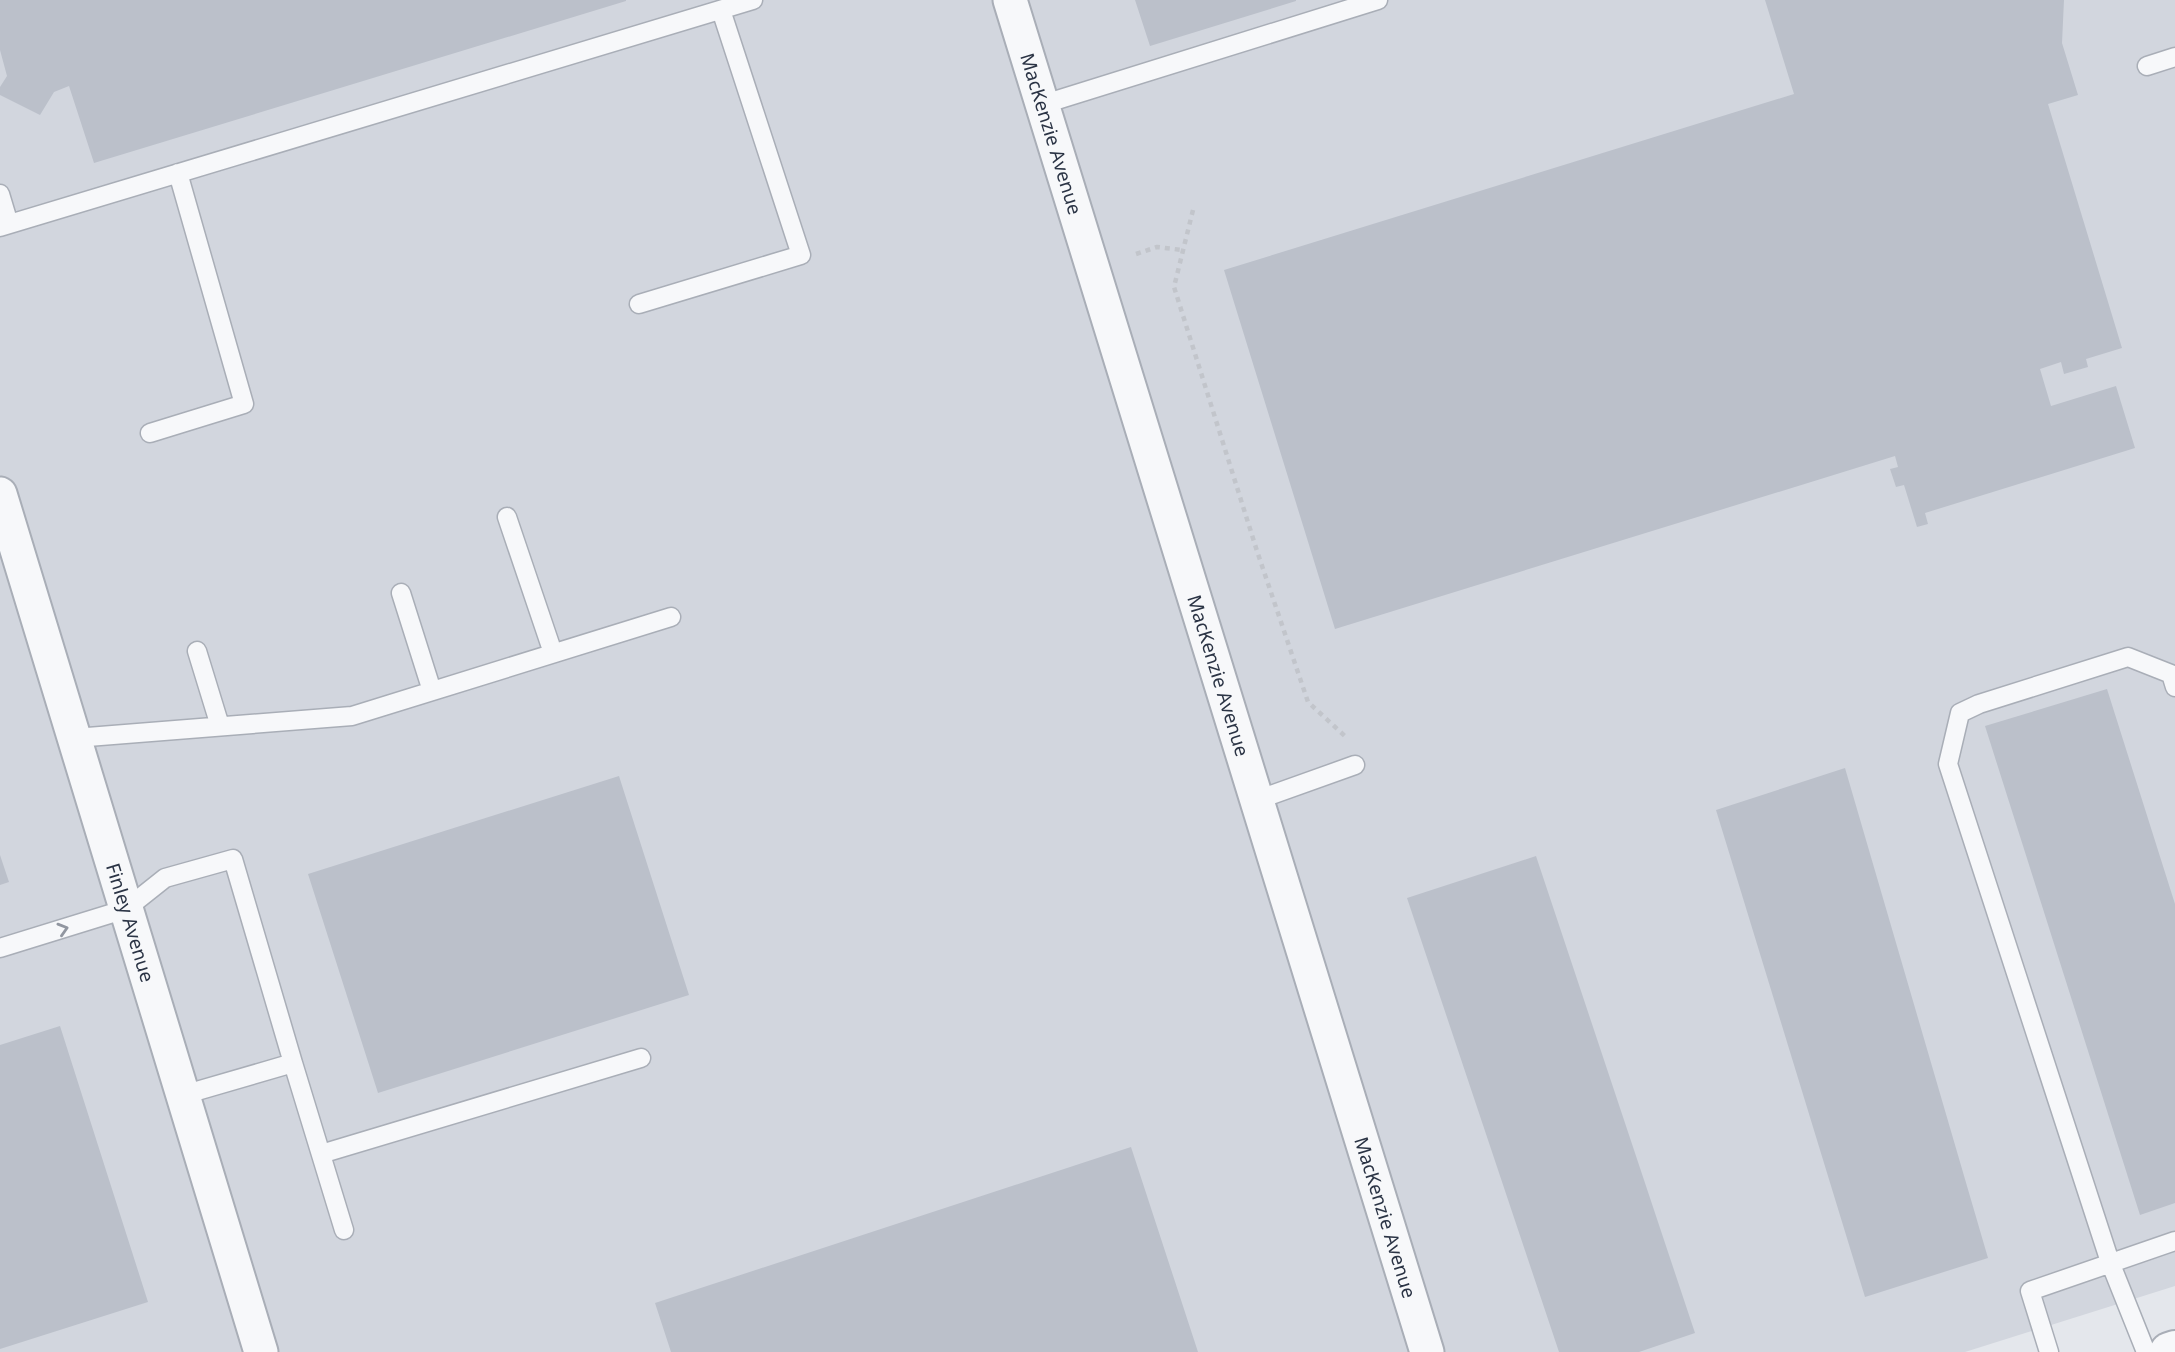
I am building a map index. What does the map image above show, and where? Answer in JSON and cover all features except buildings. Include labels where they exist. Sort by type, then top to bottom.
[{"type":"street","name":"MacKenzie Avenue","points":[[1010,0],[1427,1352]]},
{"type":"street","name":"Finley Avenue","points":[[0,494],[261,1352]]},
{"type":"street","points":[[2169,1352],[2175,1350]]},
{"type":"lane","points":[[0,194],[4,225],[753,0]]},
{"type":"lane","points":[[1041,105],[1378,0]]},
{"type":"lane","points":[[639,303],[801,255],[721,10]]},
{"type":"lane","points":[[2147,66],[2175,57]]},
{"type":"lane","points":[[150,433],[244,404],[178,173]]},
{"type":"lane","points":[[507,517],[553,653]]},
{"type":"lane","points":[[401,593],[432,691]]},
{"type":"lane","points":[[75,738],[352,716],[671,617]]},
{"type":"lane","points":[[197,651],[220,726]]},
{"type":"lane","points":[[2146,1352],[2110,1262],[1948,764],[1960,713],[1979,704],[2127,657],[2171,674],[2175,687]]},
{"type":"lane","points":[[1257,800],[1354,765]]},
{"type":"lane","points":[[0,948],[126,909],[164,878],[233,859],[344,1230]]},
{"type":"lane","points":[[321,1154],[641,1058]]},
{"type":"lane","points":[[183,1095],[293,1063]]},
{"type":"lane","points":[[2049,1352],[2030,1291],[2175,1241]]},
{"type":"path","points":[[1193,210],[1174,287],[1308,702],[1347,738]]},
{"type":"path","points":[[1136,254],[1157,247],[1182,250]]},
{"type":"shaded area","points":[[0,0],[2175,0],[2175,1286],[1965,1352],[0,1352]]}]
